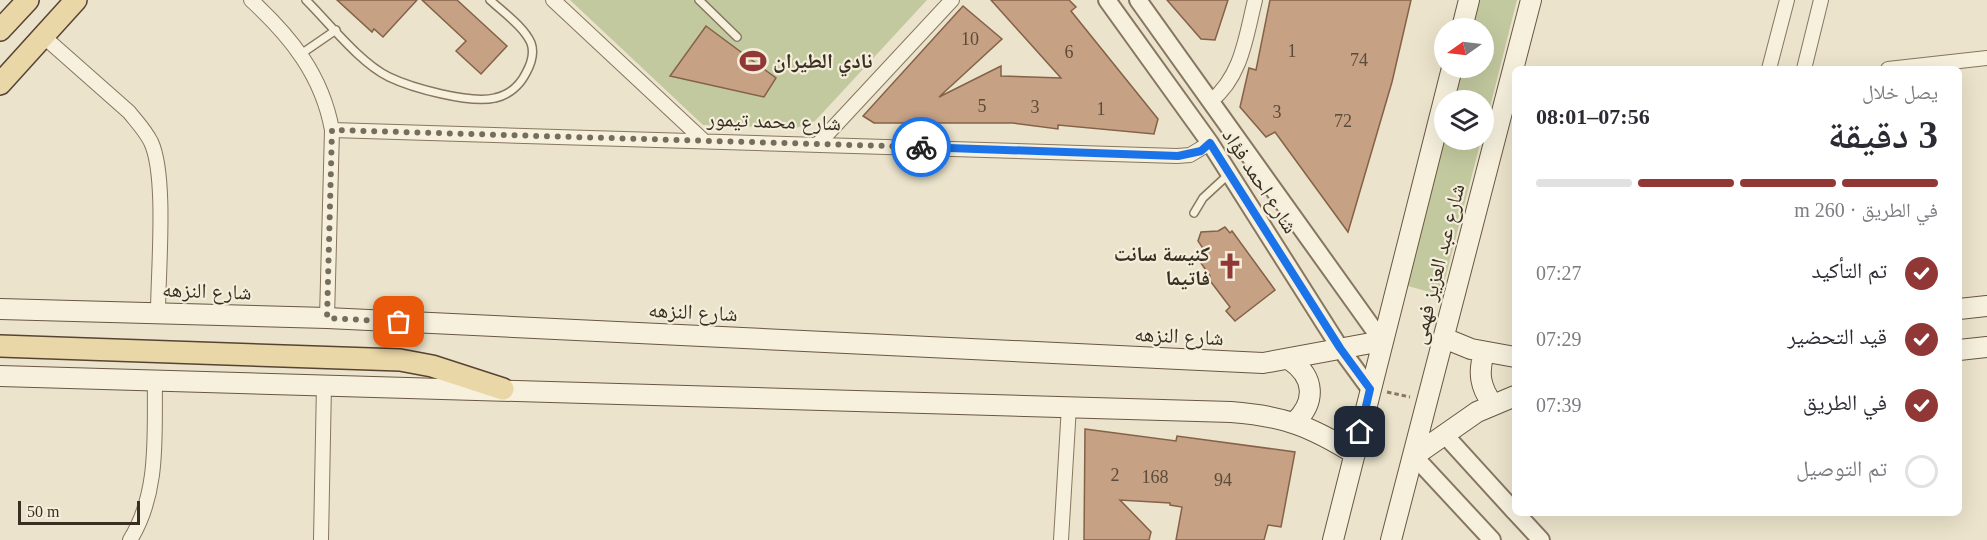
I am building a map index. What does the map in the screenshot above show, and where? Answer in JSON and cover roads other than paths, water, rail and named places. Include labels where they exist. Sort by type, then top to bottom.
[{"type":"main road","points":[[0,30],[28,0]]},
{"type":"main road","points":[[0,84],[76,0]]},
{"type":"main road","points":[[1464,18],[1469,0]]},
{"type":"main road","name":"شارع عبد العزيز فهمى","points":[[1514,66],[1531,0]]},
{"type":"main road","name":"شارع عبد العزيز فهمى","points":[[1392,540],[1512,74]]},
{"type":"main road","name":"شارع عبد العزيز فهمى","points":[[1333,540],[1449,78]]},
{"type":"main road","points":[[1962,309],[1987,306]]},
{"type":"main road","name":"شارع النزهه","points":[[0,309],[327,318],[1263,363],[1290,360],[1382,341]]},
{"type":"main road","points":[[1444,338],[1484,353],[1512,357]]},
{"type":"main road","points":[[0,346],[400,360],[432,366],[503,390]]},
{"type":"main road","points":[[1962,350],[1987,347]]},
{"type":"main road","points":[[1484,353],[1480,371],[1481,383],[1492,403]]},
{"type":"main road","points":[[1290,360],[1307,376],[1311,389],[1310,401],[1305,413],[1295,422]]},
{"type":"main road","points":[[0,376],[1231,412],[1262,415],[1295,422],[1320,433],[1355,454]]},
{"type":"main road","points":[[1414,456],[1492,403],[1512,397]]},
{"type":"street","points":[[251,0],[282,29],[301,54],[328,105],[332,130],[327,318]]},
{"type":"street","points":[[553,0],[703,140]]},
{"type":"street","points":[[818,144],[952,0]]},
{"type":"street","name":"شارع احمد فؤاد","points":[[1107,0],[1210,143],[1340,348],[1370,389]]},
{"type":"street","name":"شارع احمد فؤاد","points":[[1138,0],[1382,341]]},
{"type":"street","points":[[1211,101],[1224,90],[1238,67],[1255,0]]},
{"type":"street","points":[[1770,66],[1787,0]]},
{"type":"street","points":[[1805,66],[1821,0]]},
{"type":"street","points":[[43,36],[129,112],[151,143],[159,180],[158,313]]},
{"type":"street","points":[[1915,66],[1987,58]]},
{"type":"street","name":"شارع محمد تيمور","points":[[332,130],[1178,156],[1201,151],[1210,143]]},
{"type":"street","points":[[130,540],[137,529],[153,482],[154,380]]},
{"type":"street","points":[[321,540],[324,384]]},
{"type":"street","points":[[1061,540],[1069,406]]},
{"type":"street","points":[[1444,434],[1512,508]]},
{"type":"street","points":[[1414,456],[1492,540]]},
{"type":"street","points":[[1520,516],[1541,540]]},
{"type":"lane","points":[[306,0],[371,65],[392,79],[448,94],[495,99],[506,95],[520,84],[531,65],[533,49],[525,35],[490,0]]},
{"type":"lane","points":[[699,0],[737,37]]},
{"type":"lane","points":[[301,54],[336,30]]},
{"type":"lane","points":[[1194,213],[1203,198],[1229,174]]},
{"type":"place","name":"نادي الطيران","points":[[753,61]]},
{"type":"place","name":"كنيسة سانت فاتيما","points":[[1230,266]]}]
